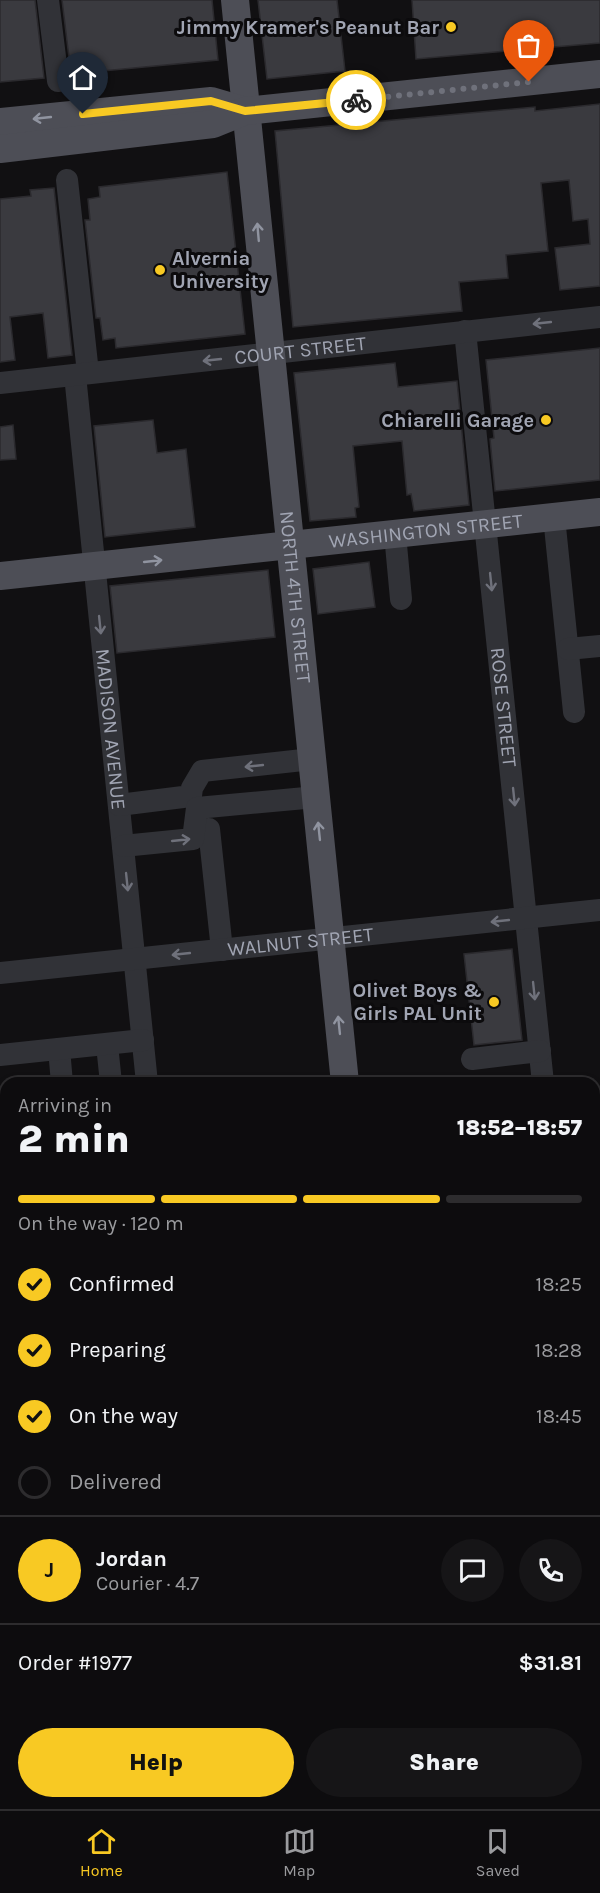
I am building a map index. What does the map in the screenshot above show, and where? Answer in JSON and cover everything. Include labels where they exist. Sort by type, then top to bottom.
[{"type":"main road","name":"NORTH 4TH STREET","points":[[235,0],[344,1077]]},
{"type":"main road","points":[[0,149],[213,124],[245,111],[600,74]]},
{"type":"main road","points":[[0,122],[211,101],[245,111]]},
{"type":"main road","name":"WASHINGTON STREET","points":[[0,576],[600,512]]},
{"type":"street","points":[[48,0],[58,81]]},
{"type":"street","name":"MADISON AVENUE","points":[[67,180],[94,567],[146,1077]]},
{"type":"street","name":"COURT STREET","points":[[0,383],[600,317]]},
{"type":"street","name":"ROSE STREET","points":[[465,331],[542,1077]]},
{"type":"street","points":[[554,517],[574,712]]},
{"type":"street","points":[[395,534],[401,599]]},
{"type":"street","points":[[568,649],[600,646]]},
{"type":"street","points":[[123,846],[193,838],[192,788],[202,771],[312,759]]},
{"type":"street","points":[[119,805],[316,797]]},
{"type":"street","points":[[209,829],[222,950]]},
{"type":"street","name":"WALNUT STREET","points":[[0,973],[600,910]]},
{"type":"street","points":[[0,1055],[143,1040]]},
{"type":"street","points":[[107,1045],[110,1077]]},
{"type":"street","points":[[59,1049],[61,1077]]},
{"type":"street","points":[[472,1059],[540,1052]]},
{"type":"building","points":[[0,0],[35,0],[44,78],[0,82]]},
{"type":"building","points":[[62,0],[212,0],[218,60],[71,74]]},
{"type":"building","points":[[258,0],[337,0],[345,71],[267,79]]},
{"type":"building","points":[[412,0],[600,0],[600,43],[416,59]]},
{"type":"building","points":[[600,104],[600,286],[560,290],[555,248],[590,244],[588,219],[573,221],[569,180],[541,183],[548,251],[506,255],[508,278],[459,282],[462,311],[293,327],[275,131],[535,107],[535,111]]},
{"type":"building","name":"Alvernia University","points":[[227,172],[245,334],[116,348],[115,338],[103,340],[100,318],[96,318],[85,220],[90,220],[88,199],[100,197],[99,187]]},
{"type":"building","points":[[54,188],[72,355],[48,358],[43,313],[10,317],[15,360],[0,362],[0,199],[31,196],[30,190]]},
{"type":"building","name":"Chiarelli Garage","points":[[600,348],[600,480],[495,491],[490,439],[494,438],[486,360]]},
{"type":"building","points":[[395,363],[398,387],[457,381],[469,505],[414,511],[411,494],[407,495],[402,441],[353,446],[359,507],[355,508],[356,517],[310,521],[294,373]]},
{"type":"building","points":[[153,420],[157,453],[186,449],[195,527],[105,537],[94,426]]},
{"type":"building","points":[[13,425],[16,459],[0,460],[0,427]]},
{"type":"building","points":[[369,562],[375,607],[318,614],[313,569]]},
{"type":"building","points":[[268,570],[275,637],[117,653],[110,586]]},
{"type":"building","name":"Olivet Boys & Girls PAL Unit","points":[[512,949],[522,1040],[474,1045],[464,954]]},
{"type":"way so far","points":[[356,100],[529,82]]},
{"type":"place","name":"Jimmy Kramer's Peanut Bar","points":[[451,27]]},
{"type":"place","name":"Alvernia University","points":[[160,270]]},
{"type":"place","name":"Chiarelli Garage","points":[[546,420]]},
{"type":"place","name":"Olivet Boys & Girls PAL Unit","points":[[494,1002]]},
{"type":"route","points":[[83,114],[211,101],[245,111],[356,100]]}]
